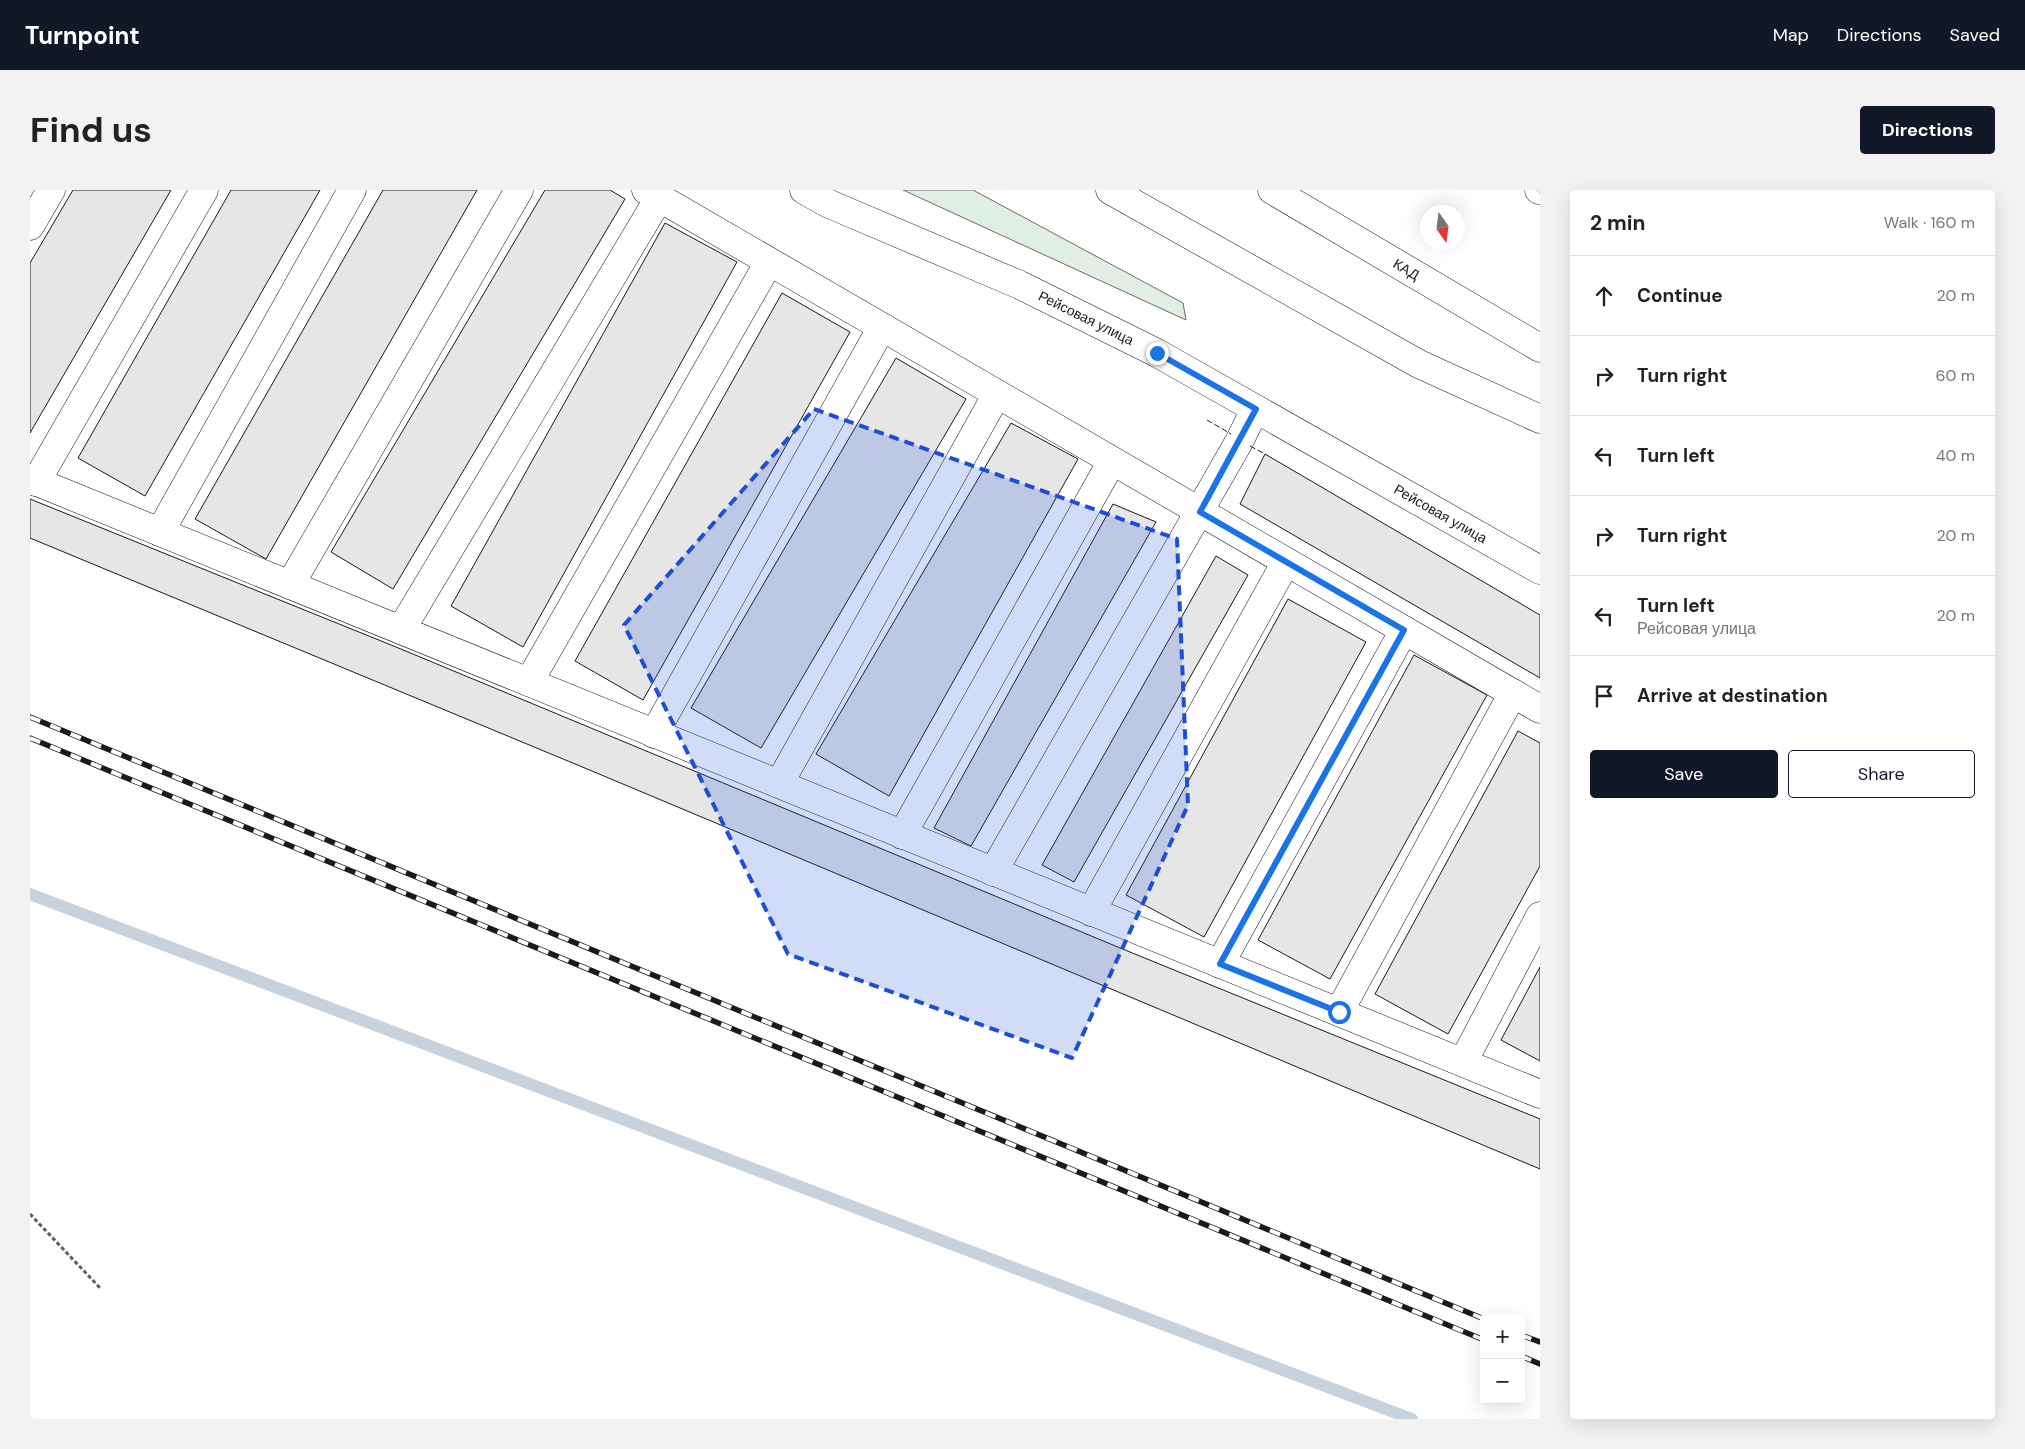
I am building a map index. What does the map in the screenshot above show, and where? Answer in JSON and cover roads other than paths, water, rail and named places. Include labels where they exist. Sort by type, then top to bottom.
[{"type":"main road","points":[[30,226],[50,190]]},
{"type":"main road","points":[[204,190],[33,480],[1540,1094]]},
{"type":"main road","points":[[160,532],[352,190]]},
{"type":"main road","points":[[290,585],[519,190]]},
{"type":"main road","name":"Рейсовая улица","points":[[804,190],[827,202],[1020,285],[1157,353],[1540,570]]},
{"type":"main road","points":[[1110,190],[1419,364],[1540,419]]},
{"type":"main road","name":"КАД","points":[[1272,190],[1540,348]]},
{"type":"main road","points":[[401,630],[653,194],[1540,709]]},
{"type":"main road","points":[[529,682],[769,262]]},
{"type":"main road","points":[[654,734],[882,327]]},
{"type":"main road","points":[[779,784],[997,394]]},
{"type":"main road","points":[[993,872],[1200,512],[1256,409]]},
{"type":"main road","points":[[902,835],[1112,461]]},
{"type":"main road","points":[[1091,912],[1286,562]]},
{"type":"main road","points":[[1220,964],[1404,630]]},
{"type":"main road","points":[[1339,1012],[1513,693]]},
{"type":"main road","points":[[1463,1062],[1540,916]]},
{"type":"waterway","points":[[30,894],[1412,1419]]},
{"type":"railway","points":[[30,717],[1480,1317]]},
{"type":"railway","points":[[30,738],[1480,1338]]},
{"type":"railway","points":[[1525,1336],[1540,1342]]},
{"type":"railway","points":[[1525,1358],[1540,1364]]}]
